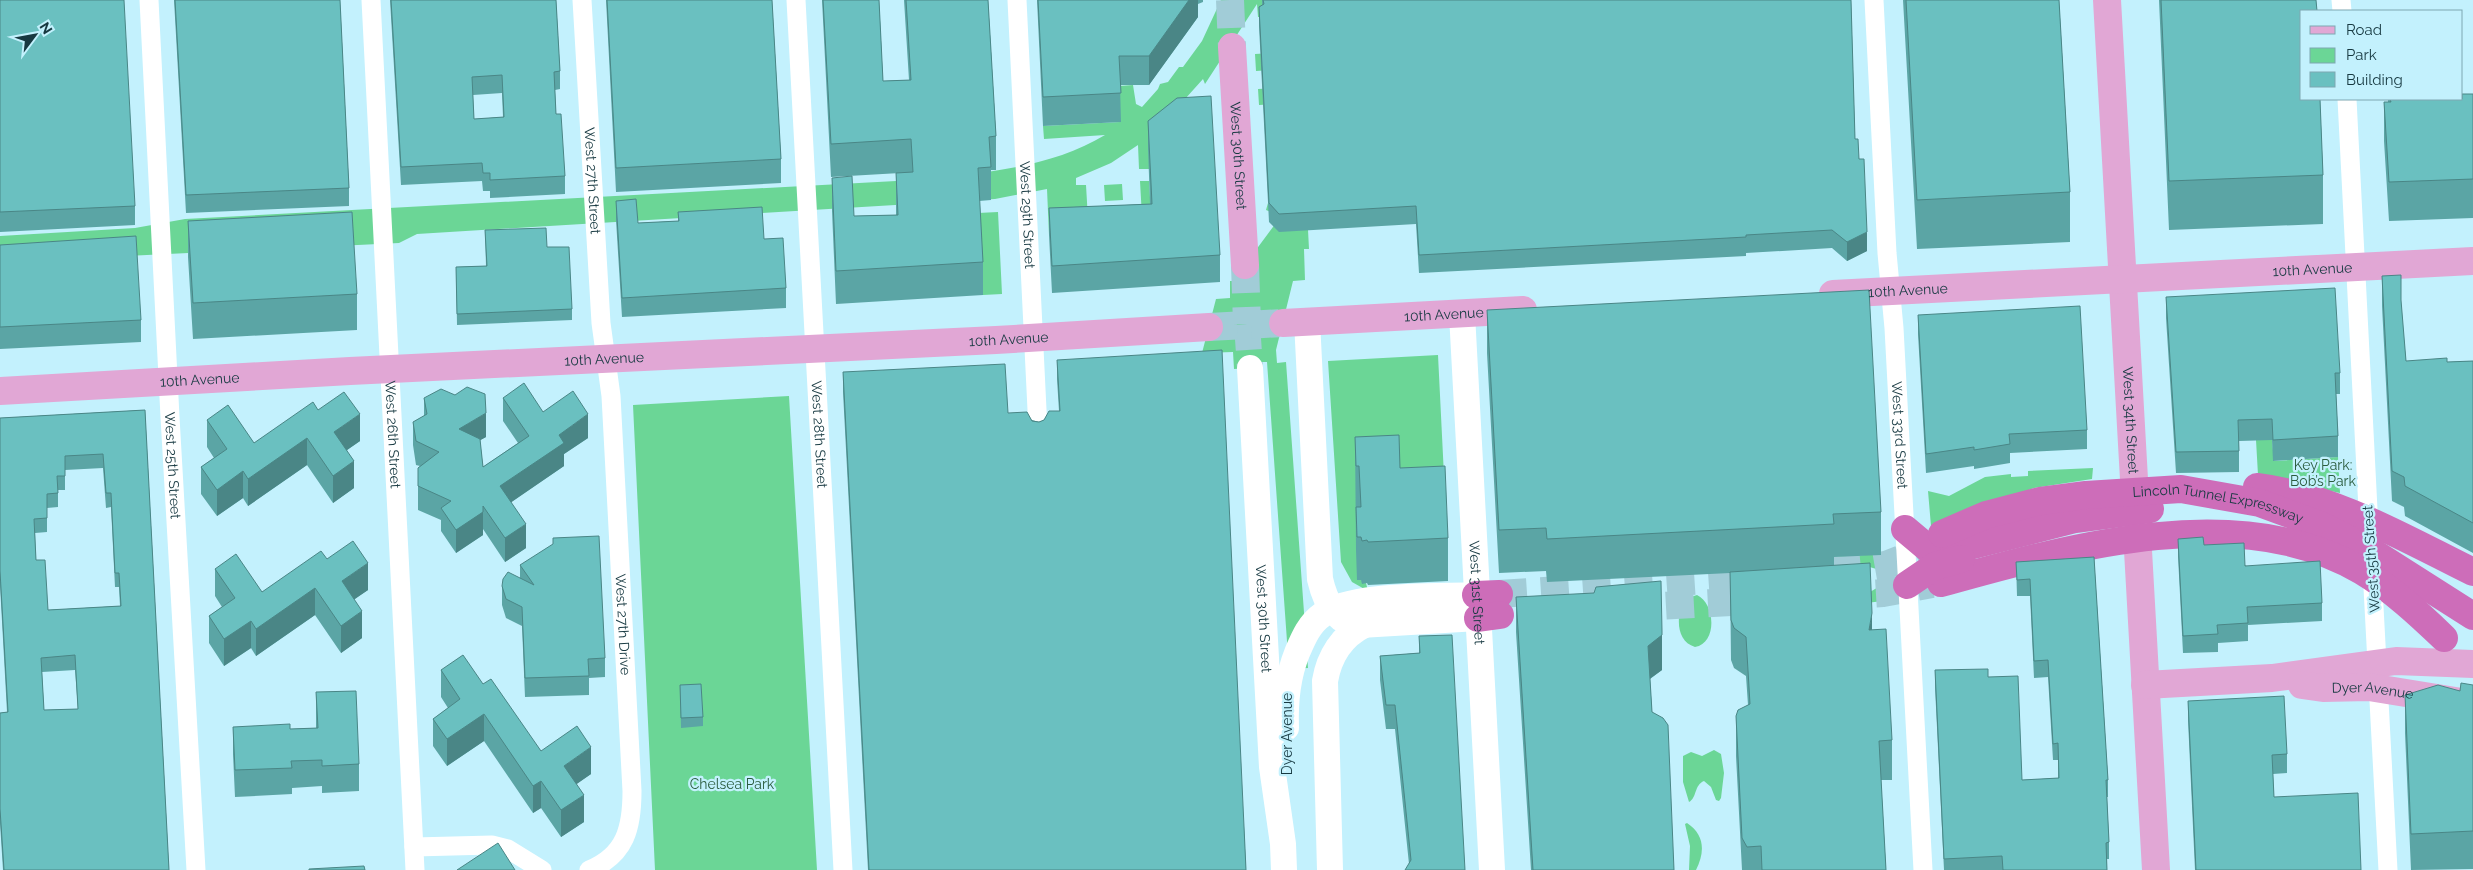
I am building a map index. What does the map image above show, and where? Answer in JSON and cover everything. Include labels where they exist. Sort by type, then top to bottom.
[{"type":"highway","points":[[2181,489],[2237,484],[2305,496],[2393,532],[2473,572]]},
{"type":"highway","name":"Lincoln Tunnel Expressway","points":[[1942,534],[1986,515],[2040,501],[2086,495],[2181,489],[2260,503],[2288,512],[2363,546],[2473,616]]},
{"type":"highway","points":[[1905,529],[1930,550],[1946,552],[2067,521],[2122,511],[2192,506],[2288,512]]},
{"type":"highway","points":[[1907,585],[1920,574],[1941,565],[2068,532],[2120,523],[2210,518],[2249,526],[2274,539]]},
{"type":"highway","name":"Lincoln Tunnel Expressway","points":[[1940,583],[2042,556],[2129,540],[2198,534],[2274,539],[2334,558],[2361,571],[2409,606],[2444,638]]},
{"type":"main road","name":"West 34th Street","points":[[2108,0],[2137,553],[2156,870]]},
{"type":"main road","name":"West 30th Street","points":[[1232,47],[1244,265]]},
{"type":"main road","name":"10th Avenue","points":[[1806,295],[2473,261]]},
{"type":"main road","name":"10th Avenue","points":[[1295,322],[1548,309]]},
{"type":"main road","name":"West 31st Street","points":[[1462,314],[1488,605],[1492,870]]},
{"type":"main road","points":[[1295,322],[1320,579],[1325,598],[1331,609],[1349,622],[1364,625],[1488,605]]},
{"type":"main road","name":"10th Avenue","points":[[0,391],[1034,338],[1209,327]]},
{"type":"main road","name":"West 30th Street","points":[[1250,368],[1272,767],[1283,844],[1284,870]]},
{"type":"main road","name":"Dyer Avenue","points":[[1283,844],[1287,767],[1285,705],[1290,670],[1301,642],[1311,626],[1331,609],[1359,601],[1488,605]]},
{"type":"main road","points":[[1330,870],[1325,682],[1329,665],[1337,649],[1352,633],[1364,625]]},
{"type":"main road","name":"Dyer Avenue","points":[[2378,676],[2396,661],[2473,664]]},
{"type":"main road","name":"Dyer Avenue","points":[[2145,685],[2272,678],[2378,676],[2473,704]]},
{"type":"street","name":"West 25th Street","points":[[149,0],[168,382],[196,870]]},
{"type":"street","name":"West 26th Street","points":[[371,0],[416,870]]},
{"type":"street","name":"West 27th Street","points":[[582,0],[600,323],[606,360]]},
{"type":"street","name":"West 28th Street","points":[[796,0],[843,870]]},
{"type":"street","name":"West 29th Street","points":[[1017,0],[1038,430]]},
{"type":"street","name":"West 33rd Street","points":[[1874,0],[1890,291],[1894,328],[1923,870]]},
{"type":"street","name":"West 35th Street","points":[[2346,100],[2388,870]]},
{"type":"street","name":"West 27th Drive","points":[[589,870],[604,862],[619,848],[629,829],[632,816],[611,396],[606,360]]},
{"type":"street","points":[[414,846],[492,844],[508,849],[542,870]]},
{"type":"green space","points":[[1221,0],[1296,0],[1309,249],[1304,249],[1305,280],[1293,281],[1276,350],[1277,363],[1286,362],[1308,668],[1289,669],[1267,362],[1262,362],[1262,367],[1234,369],[1233,352],[1202,353],[1216,299],[1230,298],[1230,281],[1233,281],[1281,216],[1266,210],[1270,196],[1275,104],[1259,105],[1258,89],[1275,88],[1274,70],[1256,71],[1255,54],[1273,53],[1271,17],[1258,17],[1257,4],[1205,84],[1203,79],[1185,99],[1149,169],[1139,169],[1138,145],[1111,163],[1076,178],[1076,185],[1086,185],[1088,219],[1142,217],[1140,181],[1149,181],[1152,231],[1049,235],[1047,189],[995,199],[417,234],[399,243],[0,262],[0,236],[135,228],[185,219],[933,179],[1022,166],[1065,154],[1105,135],[1044,139],[1043,126],[1120,122],[1119,86],[1133,85],[1136,104],[1142,107],[1158,89],[1160,84],[1168,82],[1179,67],[1183,67],[1202,41]]},
{"type":"green space","points":[[1122,184],[1123,200],[1105,201],[1104,185]]},
{"type":"green space","points":[[998,212],[1002,294],[983,295],[978,213]]},
{"type":"green space","points":[[1438,355],[1444,476],[1361,580],[1366,583],[1368,591],[1352,582],[1341,562],[1328,361]]},
{"type":"green space","name":"Chelsea Park","points":[[789,396],[817,870],[655,870],[633,405]]},
{"type":"green space","name":"Key Park: Bob’s Park","points":[[2256,440],[2272,440],[2274,461],[2338,457],[2340,493],[2258,475]]},
{"type":"green space","points":[[2093,468],[2092,479],[2034,488],[1931,526],[1928,491],[1949,496],[1985,477],[2011,474],[2011,477],[2028,476],[2028,471]]},
{"type":"green space","points":[[1881,554],[1880,570],[1859,564],[1834,564],[1833,557]]},
{"type":"green space","points":[[1880,586],[1883,588],[1883,601],[1866,603],[1870,592]]},
{"type":"green space","points":[[1697,595],[1708,606],[1711,622],[1708,638],[1702,644],[1695,647],[1688,644],[1684,639],[1679,626],[1679,619],[1685,599]]},
{"type":"green space","points":[[1714,750],[1721,754],[1724,773],[1721,798],[1719,801],[1716,800],[1711,787],[1704,781],[1699,785],[1692,800],[1689,802],[1683,782],[1683,756],[1691,752],[1702,756]]},
{"type":"green space","points":[[1687,823],[1697,833],[1702,844],[1701,857],[1696,870],[1689,870],[1690,846],[1685,824]]},
{"type":"building","points":[[0,0],[124,0],[135,206],[0,212]]},
{"type":"building","points":[[175,0],[340,0],[349,188],[186,195]]},
{"type":"building","points":[[391,0],[556,0],[560,71],[554,72],[556,114],[561,114],[565,176],[490,180],[490,173],[483,173],[482,163],[401,167]],"holes":[[[502,75],[504,117],[474,119],[472,77]]]},
{"type":"building","points":[[607,0],[772,0],[781,159],[616,168]]},
{"type":"building","points":[[823,0],[879,0],[883,81],[911,80],[906,0],[988,0],[996,136],[989,137],[991,167],[978,168],[983,262],[836,271],[832,178],[852,176],[854,216],[898,215],[896,173],[913,172],[911,139],[831,144]]},
{"type":"building","points":[[1038,0],[1189,0],[1149,56],[1119,56],[1121,93],[1043,97]]},
{"type":"building","points":[[1263,0],[1851,0],[1855,139],[1858,139],[1859,159],[1864,159],[1867,232],[1847,242],[1832,230],[1746,235],[1746,237],[1419,255],[1416,206],[1279,214],[1269,203],[1259,7],[1264,4]]},
{"type":"building","points":[[1906,0],[2059,0],[2070,192],[1917,200]]},
{"type":"building","points":[[2161,0],[2316,0],[2317,10],[2300,10],[2300,100],[2320,100],[2323,175],[2169,181]]},
{"type":"building","points":[[2463,94],[2473,94],[2473,179],[2389,182],[2384,102],[2391,102],[2390,100],[2463,100]]},
{"type":"building","points":[[1211,96],[1220,255],[1052,266],[1049,208],[1152,204],[1148,121],[1177,98]]},
{"type":"building","points":[[636,199],[638,223],[679,221],[678,212],[762,207],[764,239],[783,238],[786,288],[622,298],[616,201]]},
{"type":"building","points":[[352,212],[357,294],[193,303],[188,221]]},
{"type":"building","points":[[546,228],[547,247],[569,247],[572,309],[457,314],[456,267],[487,266],[485,230]]},
{"type":"building","points":[[136,236],[141,320],[0,327],[0,245]]},
{"type":"building","points":[[2401,275],[2406,361],[2447,358],[2447,362],[2473,361],[2473,523],[2405,486],[2404,477],[2392,471],[2382,276]]},
{"type":"building","points":[[2335,288],[2340,373],[2335,373],[2338,436],[2273,440],[2272,419],[2238,420],[2239,451],[2176,452],[2166,297]]},
{"type":"building","points":[[1869,290],[1881,512],[1833,514],[1834,524],[1547,539],[1546,528],[1499,530],[1487,310]]},
{"type":"building","points":[[2080,306],[2087,430],[2009,434],[2010,444],[1974,450],[1974,447],[1926,454],[1918,315]]},
{"type":"building","points":[[1222,350],[1246,870],[869,870],[843,372],[1005,364],[1008,413],[1027,412],[1032,421],[1039,422],[1044,420],[1049,411],[1060,411],[1057,360]]},
{"type":"building","points":[[524,383],[543,412],[573,391],[588,414],[559,435],[564,443],[500,486],[526,524],[505,538],[483,506],[483,512],[456,530],[441,508],[451,501],[418,486],[418,468],[439,452],[416,441],[413,422],[427,414],[424,398],[441,389],[455,395],[467,387],[485,394],[486,413],[459,429],[480,439],[483,467],[529,436],[503,398]]},
{"type":"building","points":[[344,392],[360,414],[334,432],[354,461],[333,476],[307,438],[248,479],[243,471],[217,490],[201,467],[227,449],[207,420],[228,405],[254,443],[313,402],[318,410]]},
{"type":"building","points":[[145,410],[169,870],[4,870],[0,809],[0,713],[8,712],[0,571],[0,418]],"holes":[[[103,454],[106,493],[111,493],[115,573],[119,573],[121,606],[48,610],[45,560],[36,560],[34,519],[47,518],[47,494],[58,493],[57,476],[65,476],[65,456]],[[75,655],[78,709],[44,710],[41,658]]]},
{"type":"building","points":[[1399,435],[1400,468],[1445,466],[1448,538],[1368,542],[1367,540],[1362,541],[1361,537],[1357,537],[1356,507],[1361,507],[1359,466],[1356,466],[1355,437]]},
{"type":"building","points":[[599,536],[605,658],[588,659],[589,676],[525,678],[522,607],[506,599],[502,586],[503,579],[508,572],[534,585],[520,565],[553,544],[553,538]]},
{"type":"building","points":[[2203,537],[2204,545],[2244,543],[2245,566],[2320,561],[2322,603],[2247,607],[2248,623],[2217,625],[2218,634],[2183,636],[2178,539]]},
{"type":"building","points":[[353,541],[368,563],[342,581],[362,611],[341,626],[315,588],[256,629],[251,621],[224,639],[209,616],[235,598],[215,569],[236,554],[262,592],[321,551],[327,559]]},
{"type":"building","points":[[2094,557],[2108,780],[2106,780],[2109,842],[2106,843],[2107,870],[2003,870],[2002,856],[1944,859],[1935,670],[1988,669],[1988,677],[2018,676],[2022,780],[2059,778],[2058,743],[2053,744],[2048,660],[2034,661],[2030,579],[2017,580],[2016,562]]},
{"type":"building","points":[[1870,563],[1872,613],[1869,630],[1886,629],[1892,740],[1879,741],[1886,870],[1762,870],[1761,846],[1747,847],[1742,838],[1736,716],[1738,710],[1750,704],[1746,637],[1734,628],[1731,620],[1730,572]]},
{"type":"building","points":[[1661,581],[1662,635],[1648,646],[1652,712],[1663,718],[1668,725],[1674,870],[1533,870],[1516,597],[1594,593],[1596,587]]},
{"type":"building","points":[[1452,635],[1465,870],[1405,870],[1411,860],[1395,705],[1386,705],[1380,656],[1420,653],[1419,636]]},
{"type":"building","points":[[463,655],[483,684],[491,679],[541,751],[577,726],[591,747],[564,766],[584,795],[561,810],[541,781],[533,786],[484,714],[447,739],[433,719],[460,699],[441,670]]},
{"type":"building","points":[[2461,683],[2473,685],[2473,831],[2411,834],[2405,695],[2438,685],[2460,691]]},
{"type":"building","points":[[701,684],[703,717],[681,718],[680,685]]},
{"type":"building","points":[[356,691],[359,764],[322,766],[322,760],[291,761],[292,768],[235,770],[233,727],[290,724],[290,729],[318,728],[316,692]]},
{"type":"building","points":[[2284,696],[2287,754],[2272,755],[2274,797],[2358,793],[2361,870],[2196,870],[2188,701]]},
{"type":"building","points":[[498,843],[515,870],[457,870]]},
{"type":"building","points":[[364,866],[365,870],[309,870],[309,869]]},
{"type":"tunnel","points":[[1230,0],[1232,47]]},
{"type":"tunnel","points":[[1245,265],[1247,324]]},
{"type":"tunnel","points":[[1209,327],[1283,323]]},
{"type":"tunnel","points":[[1247,324],[1250,368]]},
{"type":"tunnel","points":[[1833,571],[1883,566],[1915,552],[1928,543]]},
{"type":"tunnel","points":[[1499,594],[1767,576]]},
{"type":"tunnel","points":[[1834,596],[1883,593],[1932,584]]},
{"type":"tunnel","points":[[1624,608],[1766,600]]}]
